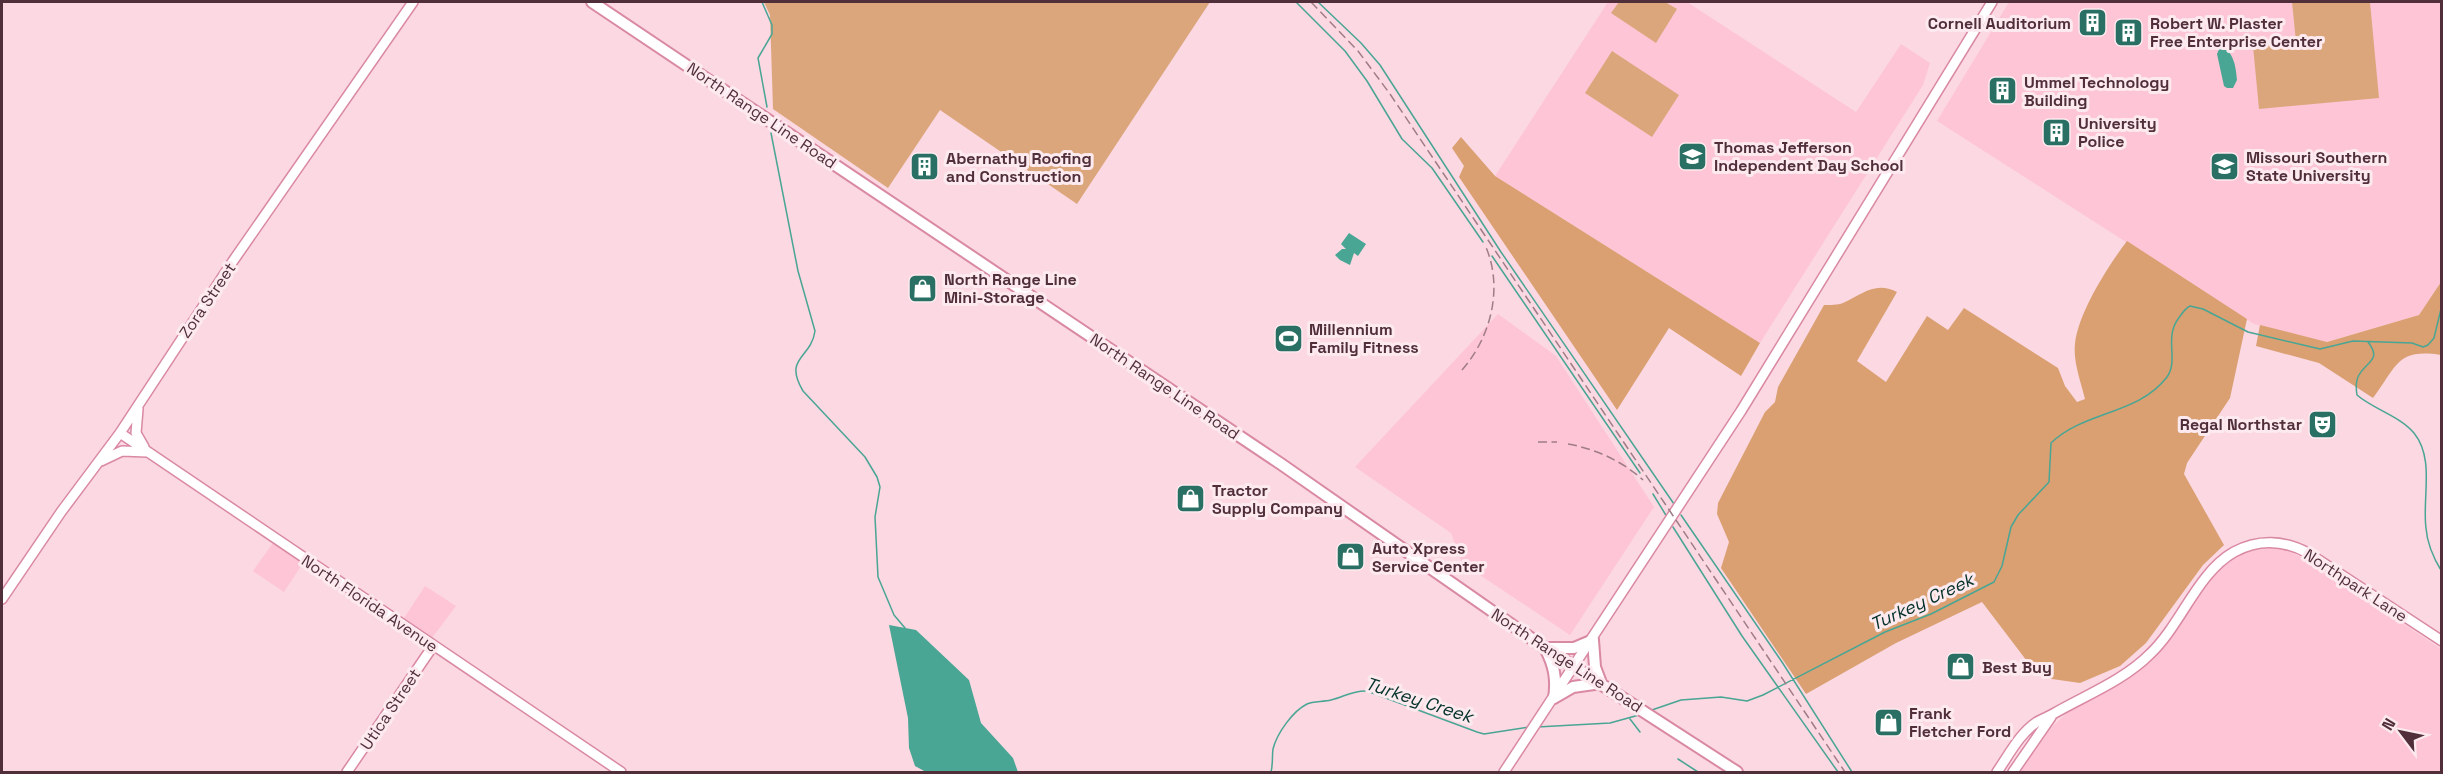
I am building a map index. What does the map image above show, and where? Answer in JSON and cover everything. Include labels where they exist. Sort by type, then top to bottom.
[{"type":"main road","name":"North Range Line Road","points":[[592,2],[1258,449],[1545,648],[1737,772]]},
{"type":"main road","points":[[1593,639],[1595,667],[1601,683],[1573,687],[1551,702],[1556,677],[1553,662],[1545,648],[1574,648],[1593,639]]},
{"type":"street","name":"Zora Street","points":[[2,599],[120,433],[233,261],[413,2]]},
{"type":"street","points":[[1504,772],[1741,411],[1992,2]]},
{"type":"street","points":[[139,404],[136,433],[150,453]]},
{"type":"street","name":"North Florida Avenue","points":[[120,433],[621,772]]},
{"type":"street","points":[[97,464],[122,451],[150,453]]},
{"type":"street","name":"Northpark Lane","points":[[2052,715],[2069,703],[2110,684],[2132,670],[2163,641],[2218,564],[2244,547],[2265,542],[2287,544],[2308,553],[2442,641]]},
{"type":"street","name":"Utica Street","points":[[346,772],[433,646]]},
{"type":"street","points":[[1997,772],[2026,731],[2052,715]]},
{"type":"street","points":[[2013,772],[2052,715]]},
{"type":"shaded area","points":[[764,2],[1210,2],[1077,204],[940,110],[888,188],[773,109],[770,15]]},
{"type":"shaded area","name":"Thomas Jefferson Independent Day School","points":[[1608,2],[1687,2],[1856,112],[1901,44],[1930,63],[1923,85],[1760,343],[1495,176]]},
{"type":"shaded area","points":[[1619,2],[1665,2],[1677,9],[1656,43],[1611,13]]},
{"type":"shaded area","name":"Missouri Southern State University","points":[[2009,2],[2441,2],[2441,282],[2419,315],[2326,342],[2254,324],[1937,121]]},
{"type":"shaded area","points":[[2292,2],[2370,2],[2379,98],[2259,109],[2253,46],[2296,42]]},
{"type":"shaded area","points":[[2220,47],[2228,52],[2233,60],[2237,80],[2233,88],[2224,86],[2217,54]]},
{"type":"shaded area","points":[[1612,51],[1679,95],[1652,137],[1585,93]]},
{"type":"shaded area","points":[[1461,137],[1495,176],[1760,343],[1741,376],[1669,328],[1617,410],[1459,177],[1464,166],[1452,148]]},
{"type":"shaded area","points":[[1349,233],[1366,244],[1358,256],[1354,253],[1350,265],[1335,255],[1342,249],[1346,249],[1341,244]]},
{"type":"shaded area","points":[[2127,241],[2247,319],[2230,398],[2187,463],[2184,474],[2224,545],[2203,565],[2146,643],[2120,666],[2080,683],[2052,679],[2033,669],[1982,602],[1896,643],[1806,694],[1721,568],[1729,542],[1717,514],[1718,503],[1765,412],[1775,402],[1778,387],[1824,305],[1841,304],[1876,288],[1897,292],[1857,361],[1886,382],[1927,316],[1948,330],[1964,308],[2058,368],[2065,386],[2077,402],[2085,399],[2075,358],[2077,332],[2095,290]]},
{"type":"shaded area","points":[[2441,282],[2441,355],[2415,354],[2406,357],[2393,368],[2373,398],[2319,363],[2256,346],[2260,325],[2327,342],[2419,315]]},
{"type":"shaded area","points":[[1498,314],[1556,356],[1654,507],[1570,635],[1462,563],[1451,533],[1355,467]]},
{"type":"shaded area","points":[[273,543],[299,561],[301,566],[284,592],[253,571]]},
{"type":"shaded area","points":[[2272,548],[2289,551],[2311,562],[2441,649],[2441,772],[2016,772],[2046,732],[2068,712],[2124,682],[2154,658],[2220,568],[2245,552]]},
{"type":"shaded area","points":[[425,586],[456,606],[432,638],[402,621]]},
{"type":"shaded area","points":[[889,625],[916,630],[969,680],[981,723],[1013,758],[1018,772],[926,772],[915,766],[909,748],[908,718]]},
{"type":"waterway","points":[[762,2],[772,25],[772,34],[758,58],[767,107]]},
{"type":"waterway","points":[[1296,2],[1345,51],[1367,81],[1402,139],[1432,168],[1483,242]]},
{"type":"waterway","points":[[1318,2],[1361,43],[1380,65],[1501,252],[1674,504]]},
{"type":"waterway","points":[[771,133],[798,271],[815,331],[813,340],[797,364],[798,380],[803,391],[865,457],[877,477],[880,487],[875,517],[878,577],[894,615],[905,628]]},
{"type":"waterway","points":[[1492,256],[1640,473]]},
{"type":"waterway","name":"Turkey Creek","points":[[1649,711],[1681,700],[1721,697],[1747,701],[1885,632],[1931,614],[1994,582],[2002,566],[2011,527],[2018,515],[2049,482],[2051,443],[2079,425],[2141,399],[2155,389],[2167,377],[2172,364],[2174,327],[2183,312],[2190,306],[2203,309],[2248,332],[2320,349],[2353,341],[2412,343],[2423,347],[2434,338],[2442,305]]},
{"type":"waterway","points":[[2368,342],[2374,353],[2372,360],[2358,377],[2357,395],[2408,427],[2420,443],[2426,467],[2427,534],[2431,551],[2442,572]]},
{"type":"waterway","points":[[1653,494],[1667,517]]},
{"type":"waterway","points":[[1681,515],[1782,662],[1852,772]]},
{"type":"waterway","points":[[1673,527],[1742,636],[1838,772]]},
{"type":"waterway","name":"Turkey Creek","points":[[1271,772],[1275,743],[1286,723],[1296,712],[1309,703],[1331,700],[1357,692],[1367,691],[1484,734],[1529,727]]},
{"type":"waterway","name":"Turkey Creek","points":[[1537,727],[1610,723],[1639,715]]},
{"type":"waterway","points":[[1630,719],[1640,732]]},
{"type":"waterway","points":[[1678,759],[1698,772]]},
{"type":"railway","points":[[1311,2],[1358,51],[1390,94],[1845,772]]},
{"type":"railway","points":[[1462,370],[1480,342],[1492,311],[1494,278],[1485,245]]},
{"type":"railway","points":[[1538,442],[1557,442]]},
{"type":"railway","points":[[1568,444],[1608,457],[1643,480]]},
{"type":"place","name":"Cornell Auditorium","points":[[2092,23]]},
{"type":"place","name":"Robert W. Plaster Free Enterprise Center","points":[[2129,32]]},
{"type":"place","name":"Ummel Technology Building","points":[[2003,91]]},
{"type":"place","name":"University Police","points":[[2057,132]]},
{"type":"place","name":"Thomas Jefferson Independent Day School","points":[[1693,156]]},
{"type":"place","name":"Missouri Southern State University","points":[[2225,166]]},
{"type":"place","name":"Abernathy Roofing and Construction","points":[[925,167]]},
{"type":"place","name":"North Range Line Mini-Storage","points":[[923,288]]},
{"type":"place","name":"Millennium Family Fitness","points":[[1288,338]]},
{"type":"place","name":"Regal Northstar","points":[[2323,424]]},
{"type":"place","name":"Tractor Supply Company","points":[[1191,499]]},
{"type":"place","name":"Auto Xpress Service Center","points":[[1351,557]]},
{"type":"place","name":"Best Buy","points":[[1961,667]]},
{"type":"place","name":"Frank Fletcher Ford","points":[[1888,722]]}]
